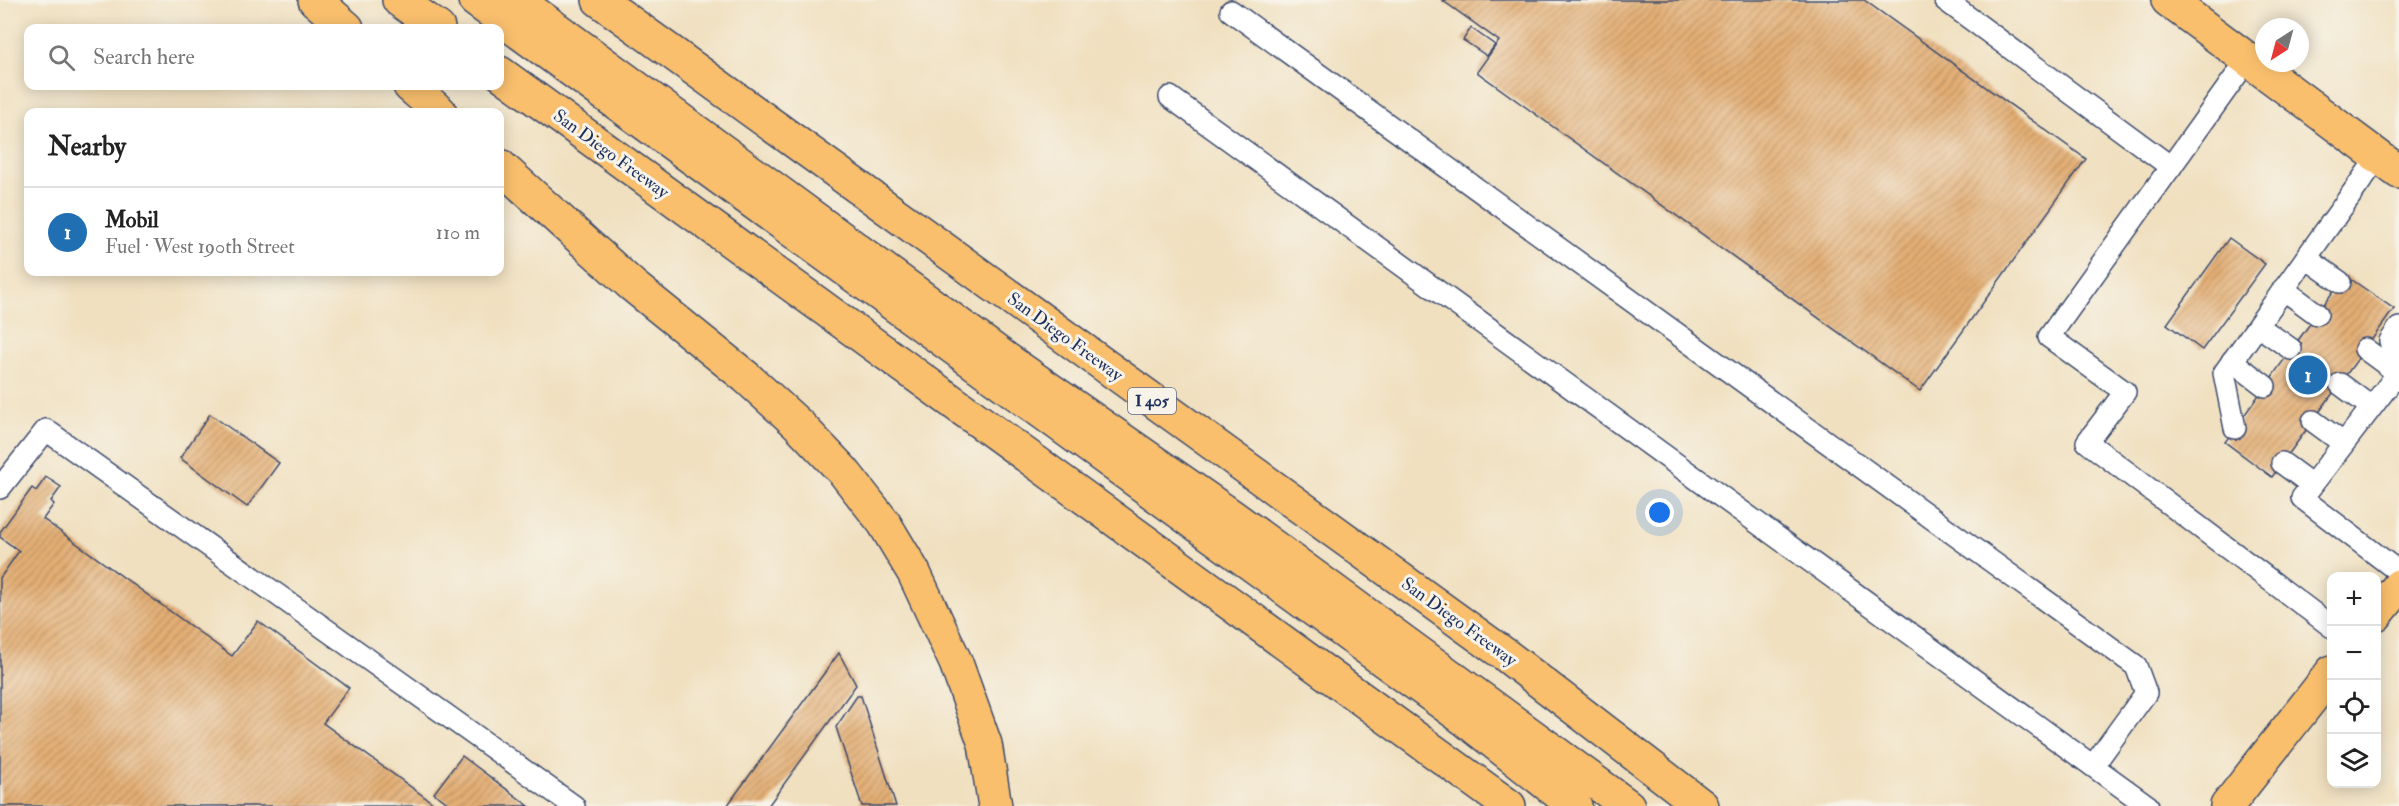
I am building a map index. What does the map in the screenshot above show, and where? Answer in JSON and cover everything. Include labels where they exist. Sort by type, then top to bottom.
[{"type":"main road","points":[[315,0],[342,24]]},
{"type":"main road","points":[[399,0],[432,24]]},
{"type":"main road","points":[[475,0],[1467,721],[1575,806]]},
{"type":"main road","points":[[517,0],[1006,359],[1233,517],[1628,806]]},
{"type":"main road","name":"San Diego Freeway","points":[[599,0],[1504,654],[1702,806]]},
{"type":"main road","points":[[2168,0],[2389,165]]},
{"type":"main road","name":"San Diego Freeway","points":[[504,76],[1509,806]]},
{"type":"main road","points":[[415,90],[435,108]]},
{"type":"main road","points":[[504,170],[632,285],[746,377],[799,425],[844,472],[884,523],[914,573],[956,663],[985,744],[995,806]]},
{"type":"main road","points":[[2381,609],[2399,586]]},
{"type":"main road","points":[[2227,806],[2327,677]]},
{"type":"lane","points":[[1945,0],[2170,167]]},
{"type":"lane","points":[[1231,11],[2136,666],[2146,693],[2093,766]]},
{"type":"lane","points":[[2248,59],[2049,337],[2125,392],[2086,442],[2330,626]]},
{"type":"lane","points":[[1170,97],[2148,806]]},
{"type":"lane","points":[[2235,428],[2224,372],[2306,258],[2389,165]]},
{"type":"lane","points":[[2306,258],[2340,282]]},
{"type":"lane","points":[[2283,289],[2317,314]]},
{"type":"lane","points":[[2396,323],[2390,341],[2398,374]]},
{"type":"lane","points":[[2258,326],[2291,349]]},
{"type":"lane","points":[[2365,349],[2398,374]]},
{"type":"lane","points":[[2232,361],[2265,386]]},
{"type":"lane","points":[[2398,374],[2302,498],[2399,572]]},
{"type":"lane","points":[[2340,384],[2372,407]]},
{"type":"lane","points":[[2313,421],[2343,443]]},
{"type":"lane","points":[[0,488],[46,430],[574,806]]},
{"type":"lane","points":[[2282,463],[2312,486]]},
{"type":"building","points":[[1442,0],[1864,0],[2086,159],[1920,391],[1477,72],[1499,41]]},
{"type":"building","points":[[1471,28],[1495,45],[1487,56],[1463,40]]},
{"type":"building","points":[[2229,238],[2265,264],[2202,350],[2167,324]]},
{"type":"building","points":[[2345,275],[2394,309],[2272,477],[2225,442]]},
{"type":"building","points":[[210,414],[279,463],[247,507],[180,458]]},
{"type":"building","points":[[46,477],[61,487],[51,501],[54,504],[43,519],[232,656],[258,621],[349,688],[323,723],[437,806],[0,806],[0,578],[19,551],[0,537],[0,532],[32,488],[36,491]]},
{"type":"building","points":[[839,653],[856,685],[768,806],[727,806]]},
{"type":"building","points":[[857,696],[861,696],[896,806],[862,806],[836,727]]},
{"type":"building","points":[[462,756],[529,806],[452,806],[434,793]]},
{"type":"place","name":"Mobil","points":[[2308,375]]}]
